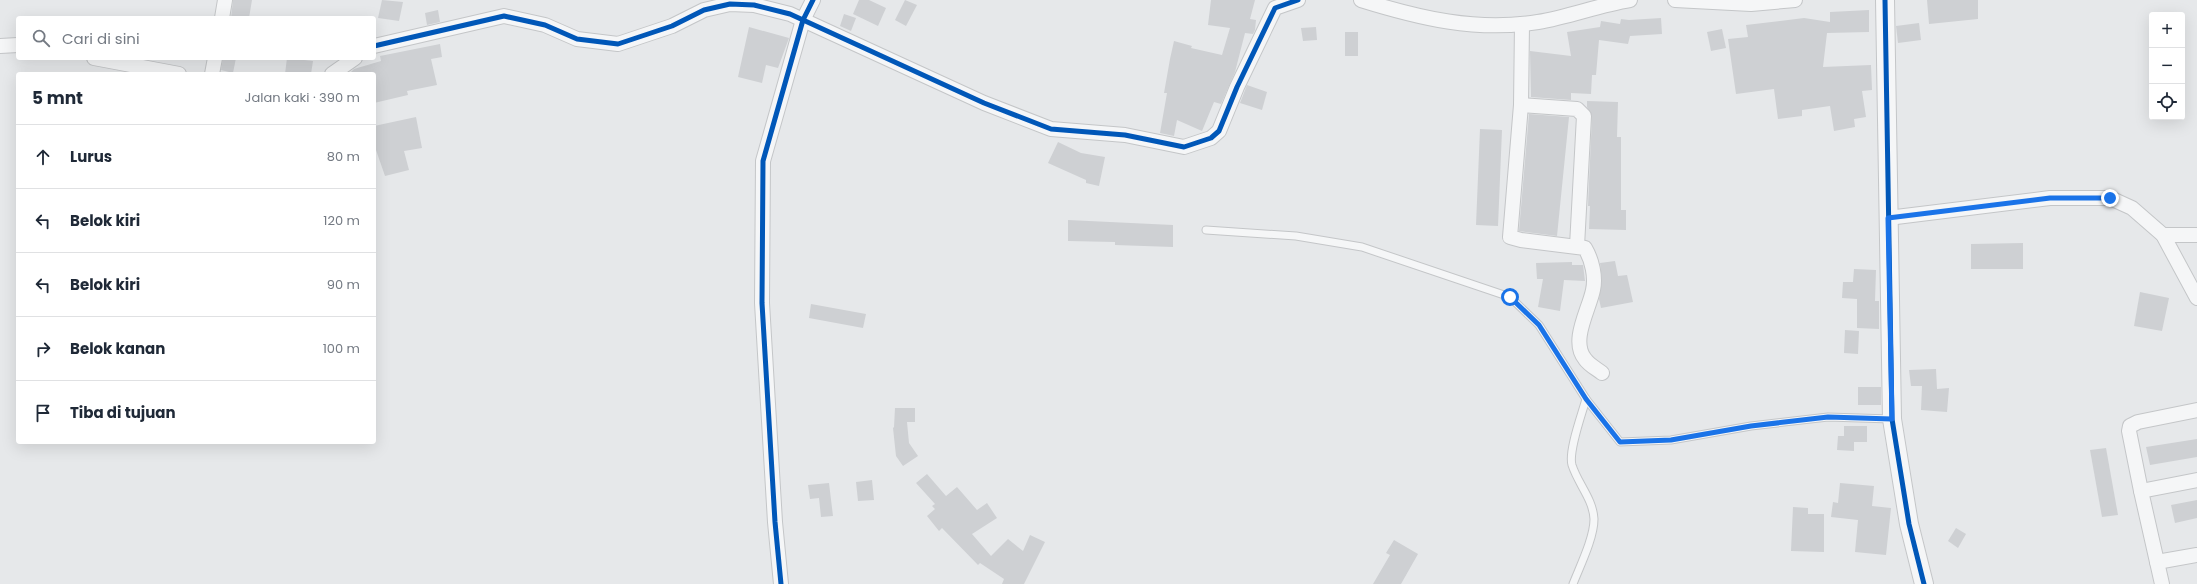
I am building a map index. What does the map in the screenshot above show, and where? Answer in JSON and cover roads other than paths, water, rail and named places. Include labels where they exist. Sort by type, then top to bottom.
[{"type":"street","points":[[222,16],[225,0]]},
{"type":"street","points":[[781,584],[775,522],[762,303],[763,161],[803,20],[813,0]]},
{"type":"street","points":[[1261,36],[1267,0]]},
{"type":"street","points":[[376,46],[504,16],[545,25],[578,39],[618,44],[672,26],[704,10],[730,4],[754,5],[790,14],[984,103],[1051,129],[1125,136],[1184,147],[1211,138],[1219,131],[1274,8],[1298,0]]},
{"type":"street","points":[[1361,0],[1415,17],[1494,27],[1540,22],[1605,4],[1630,0]]},
{"type":"street","points":[[1675,0],[1751,4],[1795,0]]},
{"type":"street","points":[[1885,0],[1892,419],[1909,524],[1924,584]]},
{"type":"street","points":[[1522,24],[1521,105],[1510,237],[1521,240],[1585,248],[1594,274],[1593,290],[1581,332],[1580,347],[1585,360],[1602,373]]},
{"type":"street","points":[[0,46],[16,45]]},
{"type":"street","points":[[105,60],[169,72]]},
{"type":"street","points":[[212,72],[215,60]]},
{"type":"street","points":[[336,72],[352,60]]},
{"type":"street","points":[[1521,105],[1577,109],[1584,116],[1577,246]]},
{"type":"street","points":[[1888,218],[2050,198],[2110,198],[2132,208],[2163,235],[2197,298]]},
{"type":"street","points":[[2163,235],[2197,235]]},
{"type":"street","points":[[2162,584],[2141,491],[2129,431],[2130,426],[2138,422],[2197,410]]},
{"type":"street","points":[[2141,491],[2197,480]]},
{"type":"street","points":[[2157,562],[2197,555]]},
{"type":"lane","points":[[1206,230],[1296,236],[1362,247],[1510,297],[1539,325],[1586,399],[1620,442],[1630,443],[1671,440],[1751,426],[1828,417],[1892,419]]},
{"type":"lane","points":[[1573,584],[1584,554],[1594,519],[1591,505],[1571,464],[1574,442],[1586,399]]}]
